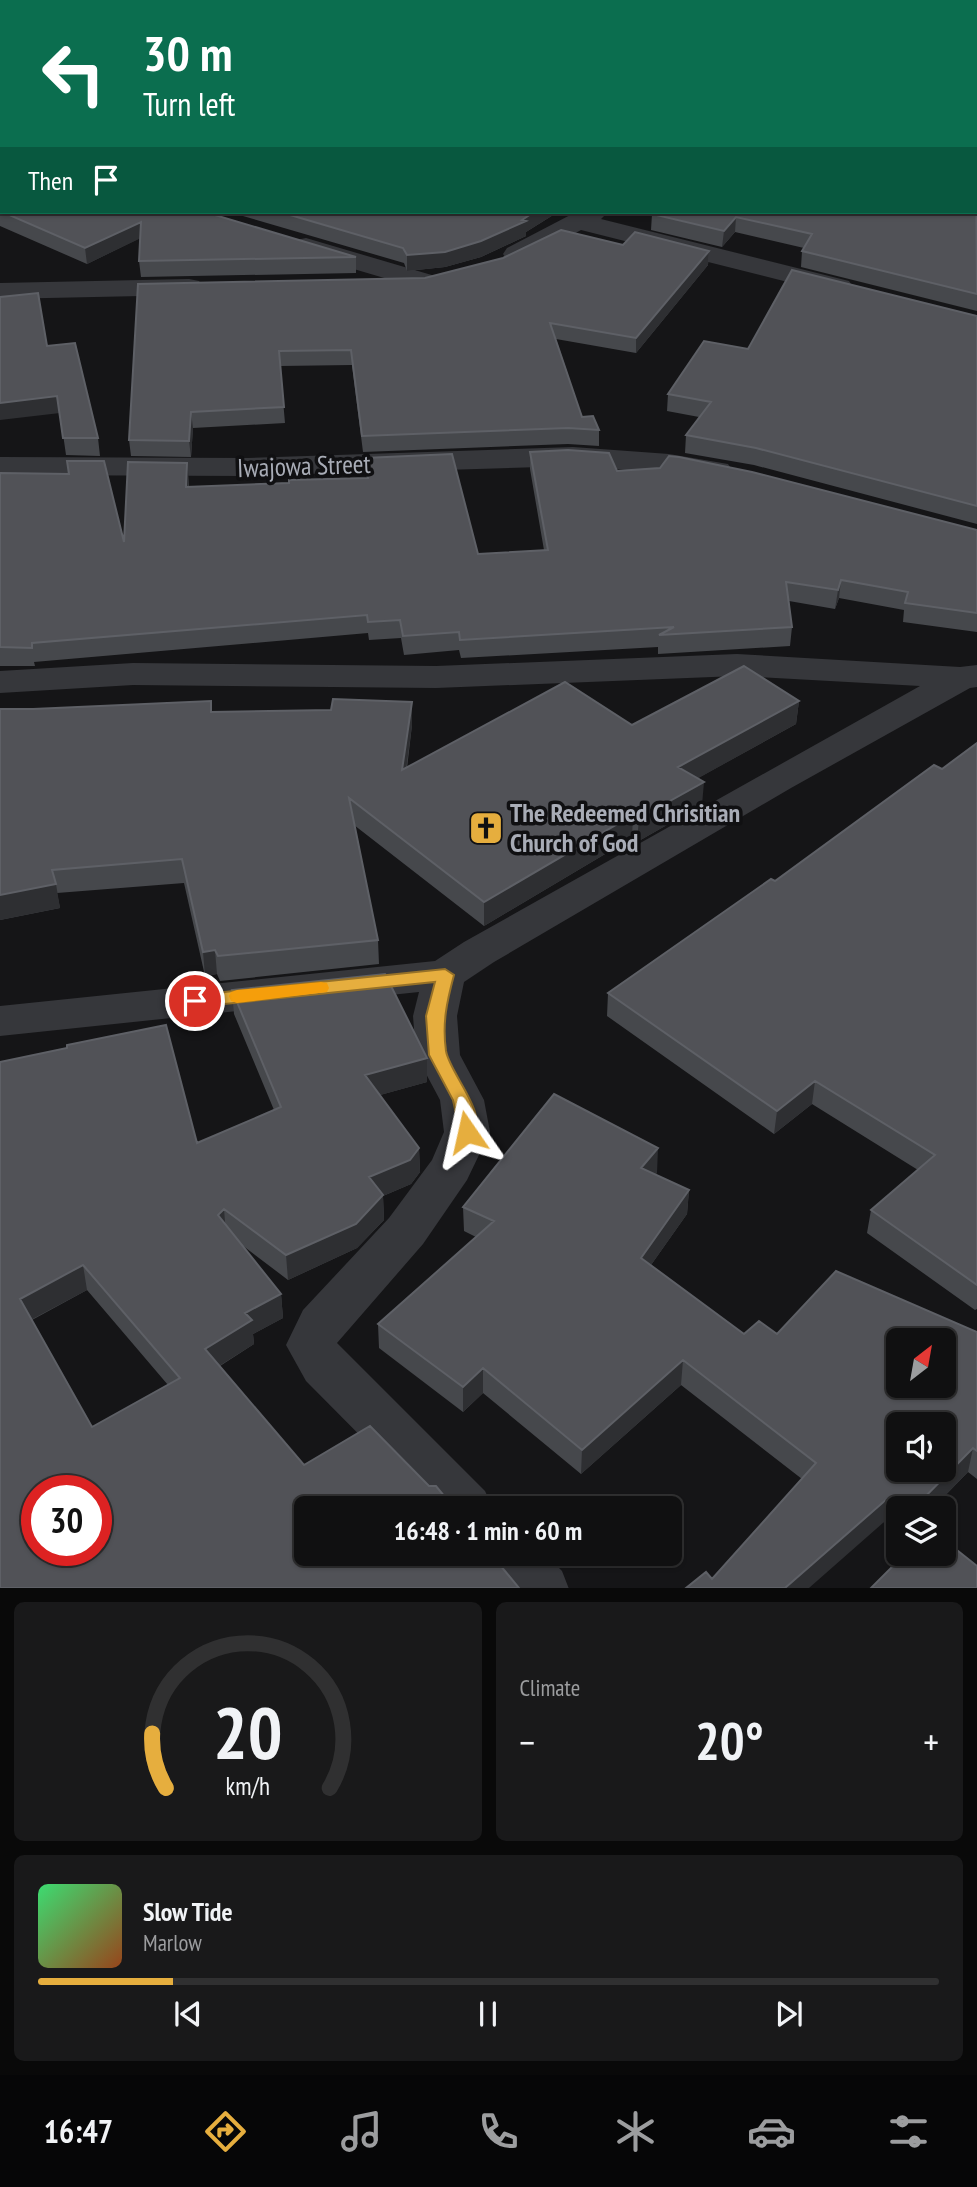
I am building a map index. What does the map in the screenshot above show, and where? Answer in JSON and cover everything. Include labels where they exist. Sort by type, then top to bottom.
[{"type":"street","points":[[488,267],[587,217],[858,292]]},
{"type":"street","points":[[284,239],[436,281],[342,284]]},
{"type":"street","points":[[0,291],[219,286]]},
{"type":"street","name":"Iwajowa Street","points":[[0,466],[226,469],[568,456],[678,464],[741,476]]},
{"type":"street","points":[[0,682],[133,674],[449,676],[737,664],[972,679]]},
{"type":"street","points":[[0,1021],[445,975],[479,952],[765,787],[972,679]]},
{"type":"street","points":[[445,975],[435,1016],[438,1055],[462,1100],[467,1132],[452,1168],[406,1231],[321,1324],[311,1345],[324,1366],[454,1496]]},
{"type":"street","points":[[521,1566],[542,1588]]},
{"type":"building","points":[[7,214],[212,214],[356,257],[139,261],[141,222],[85,248]]},
{"type":"building","points":[[287,214],[531,214],[522,220],[526,221],[481,241],[445,252],[407,255],[403,248]]},
{"type":"building","points":[[652,214],[976,214],[977,294],[802,251],[812,234],[736,217],[724,231]]},
{"type":"building","points":[[561,230],[623,245],[635,232],[709,251],[636,338],[550,323],[582,417],[593,416],[599,430],[568,428],[362,436],[351,350],[279,351],[284,407],[191,412],[189,441],[129,440],[138,284],[425,278],[503,258]]},
{"type":"building","points":[[792,270],[977,316],[977,506],[756,448],[686,435],[711,402],[668,394],[704,341],[748,349]]},
{"type":"building","points":[[38,293],[47,346],[75,343],[98,438],[63,438],[57,396],[0,403],[0,297]]},
{"type":"building","points":[[568,450],[609,453],[617,471],[660,468],[669,456],[679,457],[752,472],[977,530],[977,613],[905,603],[908,592],[841,580],[838,590],[786,582],[792,627],[659,635],[674,627],[460,640],[459,632],[403,636],[400,620],[368,622],[367,615],[32,643],[32,648],[0,647],[0,473],[69,474],[67,461],[104,461],[124,542],[128,462],[187,463],[186,487],[368,478],[365,458],[452,454],[478,554],[548,550],[530,452]]},
{"type":"building","points":[[744,666],[799,701],[678,767],[704,782],[639,818],[633,815],[484,902],[349,798],[378,940],[218,956],[215,950],[203,952],[182,859],[52,870],[56,884],[0,895],[0,709],[211,701],[211,712],[331,710],[333,699],[412,702],[402,770],[565,682],[632,725]]},
{"type":"building","points":[[977,743],[977,1285],[871,1210],[935,1155],[815,1081],[777,1111],[608,993],[771,879],[775,881],[934,765],[942,769]]},
{"type":"building","points":[[385,974],[427,1058],[365,1075],[419,1148],[410,1160],[369,1177],[383,1195],[356,1224],[286,1255],[224,1209],[218,1215],[281,1294],[245,1313],[252,1320],[205,1349],[304,1465],[370,1426],[429,1486],[436,1486],[444,1496],[294,1496],[294,1566],[501,1566],[519,1588],[0,1588],[0,1062],[166,1025],[197,1143],[281,1107],[232,990]],"holes":[[[83,1265],[180,1378],[92,1427],[20,1299]]]},
{"type":"building","points":[[554,1094],[658,1148],[641,1168],[689,1190],[641,1258],[744,1334],[759,1321],[777,1334],[836,1271],[977,1332],[977,1451],[973,1448],[956,1465],[956,1412],[886,1412],[886,1482],[940,1482],[926,1496],[886,1496],[886,1500],[785,1588],[686,1588],[706,1572],[712,1579],[816,1463],[683,1360],[582,1450],[483,1368],[463,1387],[378,1324],[494,1221],[463,1207]]},
{"type":"building","points":[[956,1549],[977,1566],[977,1588],[871,1588],[893,1566],[956,1566]]},
{"type":"slow traffic","points":[[237,996],[321,988]]},
{"type":"place","name":"The Redeemed Chrisitian Church of God","points":[[486,828]]},
{"type":"route","points":[[195,1001],[445,975],[435,1016],[438,1055],[462,1100],[467,1132]]}]
